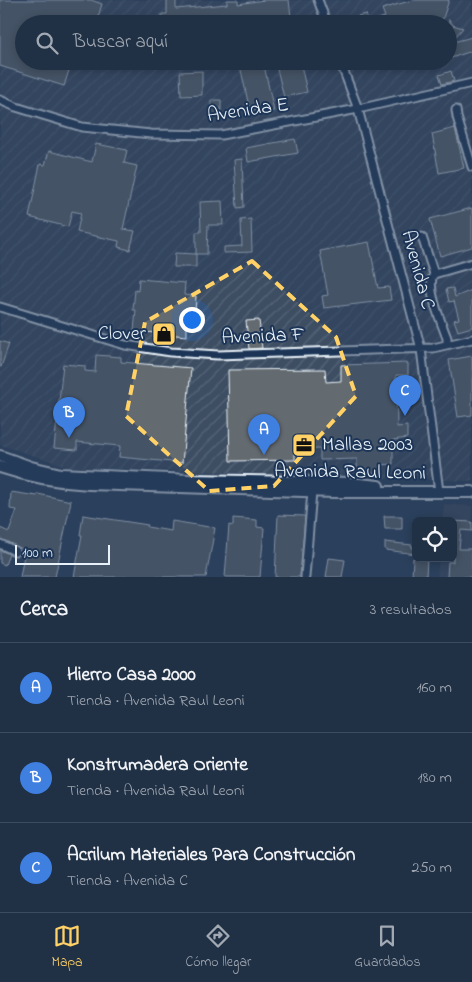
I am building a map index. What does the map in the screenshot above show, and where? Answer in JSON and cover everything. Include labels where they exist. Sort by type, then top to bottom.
[{"type":"main road","name":"Avenida Raul Leoni","points":[[0,456],[31,467],[60,474],[189,480],[350,483],[439,492]]},
{"type":"main road","name":"Avenida Raul Leoni","points":[[0,467],[23,475],[57,482],[312,491],[439,492]]},
{"type":"main road","points":[[439,492],[472,492]]},
{"type":"street","points":[[318,0],[324,15]]},
{"type":"street","name":"Avenida C","points":[[343,70],[358,109],[421,349],[439,492]]},
{"type":"street","name":"Avenida E","points":[[0,100],[16,107],[82,127],[151,134],[221,135],[358,109],[472,83]]},
{"type":"street","points":[[456,110],[472,167]]},
{"type":"street","points":[[422,237],[434,274]]},
{"type":"street","points":[[447,344],[447,338],[431,289],[431,279],[434,274],[472,263]]},
{"type":"street","name":"Avenida F","points":[[0,307],[125,345],[172,352],[218,355],[421,349],[433,348],[472,338]]},
{"type":"street","points":[[305,577],[312,491]]},
{"type":"street","points":[[0,544],[15,551]]},
{"type":"highlighted area","points":[[252,261],[336,337],[356,396],[274,486],[209,491],[126,416],[145,322]]},
{"type":"shaded area","points":[[0,0],[472,0],[472,481],[69,467],[0,445]]},
{"type":"shaded area","points":[[444,504],[472,506],[472,577],[437,577],[439,562],[457,562],[457,517],[442,517]]},
{"type":"building","points":[[0,0],[91,0],[102,4],[99,15],[15,15],[15,70],[69,70],[64,86],[0,66]]},
{"type":"building","points":[[167,0],[176,0],[176,9],[227,4],[227,0],[238,0],[238,4],[264,0],[289,0],[291,15],[162,15],[167,14]]},
{"type":"building","points":[[413,0],[449,0],[444,15],[384,15],[382,9]]},
{"type":"building","points":[[457,26],[463,28],[457,35]]},
{"type":"building","points":[[472,37],[472,51],[457,56],[457,41]]},
{"type":"building","points":[[241,70],[265,70],[274,111],[262,113],[261,109],[250,111]]},
{"type":"building","points":[[277,70],[302,70],[307,92],[284,97]]},
{"type":"building","points":[[202,71],[202,95],[181,96],[180,72]]},
{"type":"building","points":[[451,71],[454,81],[442,84],[439,75]]},
{"type":"building","points":[[211,100],[221,100],[221,116],[211,116]]},
{"type":"building","points":[[455,128],[464,168],[439,173],[432,134]]},
{"type":"building","points":[[295,139],[298,153],[248,162],[246,148]]},
{"type":"building","points":[[96,144],[127,150],[124,163],[137,166],[123,229],[135,231],[130,250],[118,247],[119,241],[77,232],[81,213],[72,211],[68,227],[29,217],[40,164],[45,165],[49,151],[92,162]]},
{"type":"building","points":[[242,159],[244,207],[237,208],[234,160]]},
{"type":"building","points":[[222,201],[223,225],[208,225],[207,254],[196,254],[196,232],[201,232],[200,202]]},
{"type":"building","points":[[472,208],[472,247],[440,256],[430,219]]},
{"type":"building","points":[[251,219],[252,252],[224,253],[224,247],[242,246],[241,220]]},
{"type":"building","points":[[369,242],[378,288],[389,287],[391,300],[324,308],[322,296],[328,295],[320,251]]},
{"type":"building","points":[[175,253],[196,254],[196,267],[174,267]]},
{"type":"building","points":[[139,279],[185,283],[184,295],[196,296],[195,314],[203,314],[202,328],[187,327],[187,336],[134,331],[136,310],[133,310],[135,290],[138,291]]},
{"type":"building","points":[[453,288],[455,297],[472,290],[472,327],[458,331],[454,320],[459,319],[454,301],[449,302],[446,289]]},
{"type":"building","points":[[259,320],[262,348],[249,349],[246,321]]},
{"type":"building","points":[[0,341],[9,344],[1,367],[0,367]]},
{"type":"building","points":[[96,355],[121,357],[121,362],[191,368],[182,463],[119,457],[120,446],[77,442],[77,450],[54,448],[63,364],[85,366],[85,371],[95,372]]},
{"type":"building","points":[[472,356],[472,415],[458,417],[449,360]]},
{"type":"building","points":[[408,363],[408,375],[396,375],[397,427],[407,426],[407,438],[393,440],[393,464],[380,465],[380,473],[357,474],[357,459],[320,460],[320,449],[295,450],[295,460],[230,461],[228,370],[325,369],[326,382],[341,381],[341,365]]},
{"type":"building","points":[[11,492],[37,496],[38,494],[71,501],[55,577],[20,577],[25,550],[0,539],[0,528],[9,532],[17,510],[10,509]]},
{"type":"building","points":[[83,515],[148,525],[147,527],[171,531],[172,521],[215,528],[206,577],[74,577],[82,535],[80,535]]},
{"type":"building","points":[[278,515],[305,516],[300,577],[275,577]]},
{"type":"building","points":[[384,516],[402,516],[402,529],[385,529]]},
{"type":"building","points":[[233,518],[257,520],[257,527],[264,528],[260,577],[225,577],[229,525],[233,526]]},
{"type":"building","points":[[457,521],[472,522],[472,531],[461,530],[459,549],[472,549],[472,577],[447,577],[448,562],[457,562]]},
{"type":"building","points":[[385,542],[412,545],[412,553],[385,550]]},
{"type":"building","points":[[0,550],[9,554],[5,565],[0,563]]},
{"type":"building","points":[[329,558],[345,560],[342,577],[326,577]]},
{"type":"building","points":[[413,562],[427,562],[426,577],[412,577]]},
{"type":"place","name":"Clover","points":[[164,334]]},
{"type":"place","name":"Acrilum Materiales Para Construcción","points":[[405,416]]},
{"type":"place","name":"Konstrumadera Oriente","points":[[69,438]]},
{"type":"place","name":"Mallas 2003","points":[[304,445]]},
{"type":"place","name":"Hierro Casa 2000","points":[[264,455]]}]
